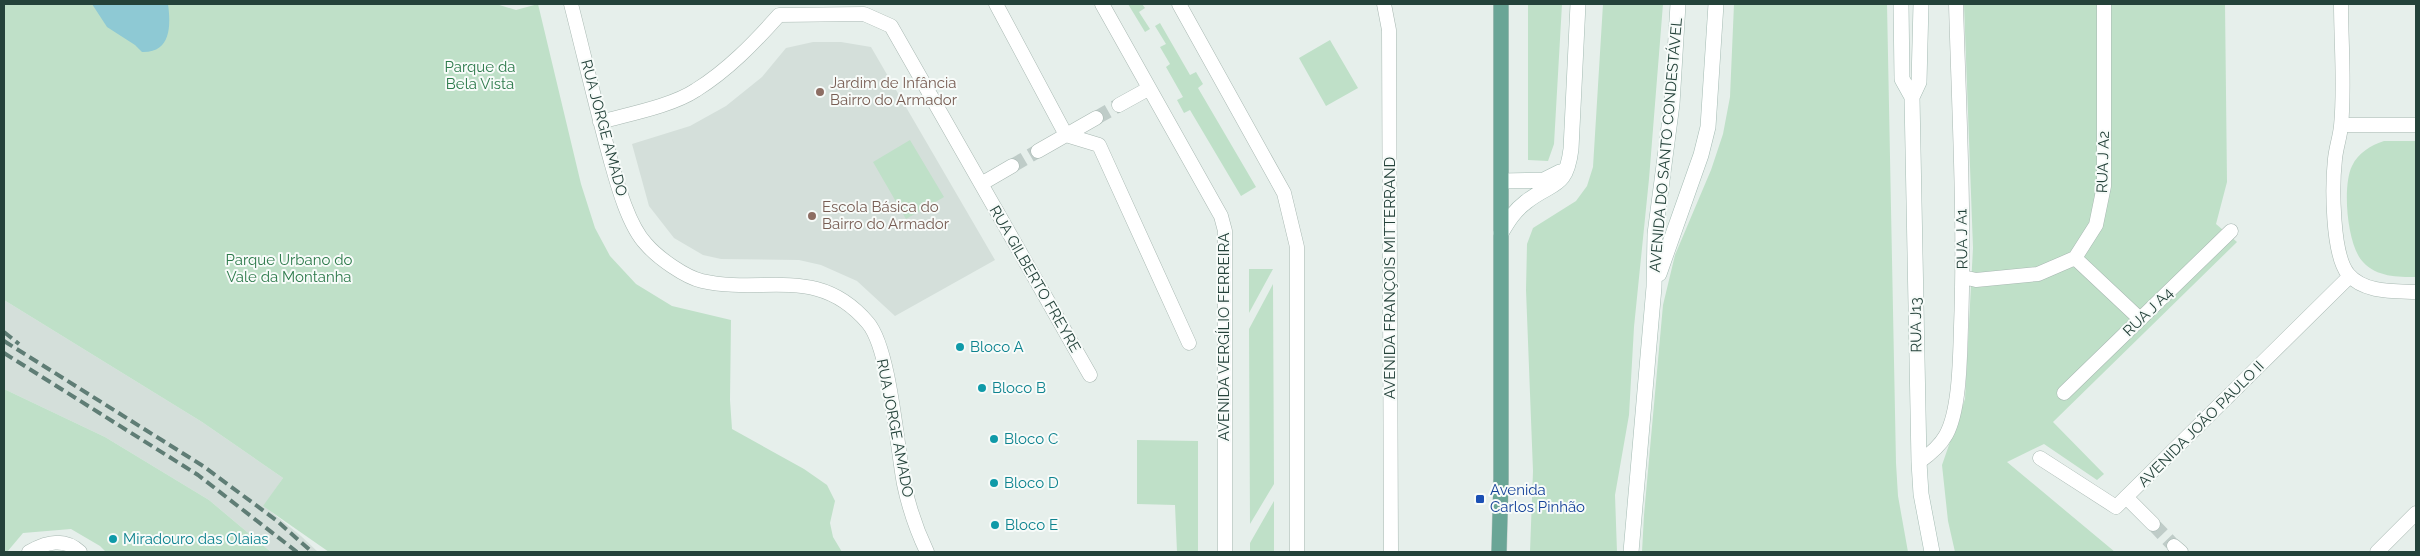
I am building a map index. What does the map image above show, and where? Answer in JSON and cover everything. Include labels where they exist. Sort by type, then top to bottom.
[{"type":"main road","points":[[1499,552],[1502,233],[1501,4]]},
{"type":"main road","points":[[1502,233],[1513,214],[1540,192],[1554,186],[1562,179],[1569,161],[1578,4]]},
{"type":"main road","name":"AVENIDA DO SANTO CONDESTÁVEL","points":[[1631,552],[1654,287],[1656,234],[1672,104],[1678,4]]},
{"type":"main road","name":"AVENIDA DO SANTO CONDESTÁVEL","points":[[1654,287],[1702,155],[1708,127],[1716,4]]},
{"type":"main road","name":"RUA J13","points":[[1901,4],[1902,79],[1912,97]]},
{"type":"main road","name":"RUA J13","points":[[1921,4],[1919,82],[1912,97],[1919,462],[1924,509],[1932,552]]},
{"type":"main road","points":[[1502,181],[1544,180],[1556,175],[1569,161]]},
{"type":"main road","points":[[1502,181],[1522,193],[1540,192]]},
{"type":"street","name":"RUA JORGE AMADO","points":[[571,4],[600,122],[623,203],[645,243],[671,266],[701,281],[794,284],[820,288],[841,299],[868,324],[879,346],[885,371],[904,486],[918,533],[927,552]]},
{"type":"street","points":[[996,4],[1066,135],[1099,145],[1189,343]]},
{"type":"street","name":"AVENIDA VERGÍLIO FERREIRA","points":[[1102,4],[1221,216],[1225,231],[1225,552]]},
{"type":"street","points":[[1179,4],[1284,193],[1298,247],[1297,552]]},
{"type":"street","name":"AVENIDA FRANÇOIS MITTERRAND","points":[[1384,4],[1389,30],[1391,552]]},
{"type":"street","name":"RUA J A1","points":[[1919,462],[1932,452],[1946,435],[1956,402],[1963,277],[1956,4]]},
{"type":"street","name":"RUA J A2","points":[[2075,258],[2096,225],[2104,186],[2104,4]]},
{"type":"street","points":[[2341,4],[2341,125],[2335,161],[2335,242],[2343,267],[2350,276],[2366,286],[2377,290],[2416,292]]},
{"type":"street","name":"RUA GILBERTO FREYRE","points":[[600,122],[652,108],[695,91],[744,54],[779,15],[864,14],[891,26],[1090,375]]},
{"type":"street","points":[[1119,105],[1148,89]]},
{"type":"street","points":[[1038,151],[1096,118]]},
{"type":"street","points":[[2341,125],[2416,125]]},
{"type":"street","points":[[981,184],[1012,166]]},
{"type":"street","name":"RUA J A4","points":[[2064,393],[2231,231]]},
{"type":"street","points":[[1963,277],[1976,280],[2038,274],[2075,258],[2140,319]]},
{"type":"street","name":"AVENIDA JOÃO PAULO II","points":[[2040,458],[2116,507],[2350,276]]},
{"type":"street","points":[[2126,497],[2152,524]]},
{"type":"street","points":[[2378,552],[2416,513]]},
{"type":"street","points":[[35,550],[52,542],[64,542],[80,552]]},
{"type":"shaded area","name":"Escola Básica do Bairro do Armador","points":[[813,42],[841,42],[871,47],[995,260],[895,316],[857,281],[821,265],[799,260],[721,259],[703,255],[674,238],[649,206],[632,144],[690,126],[726,106],[762,77],[786,48]]},
{"type":"shaded area","points":[[4,300],[202,422],[283,478],[264,506],[318,552],[271,552],[209,500],[105,437],[4,389]]},
{"type":"green space","name":"Parque Urbano do Vale da Montanha","points":[[4,4],[496,4],[516,10],[538,4],[581,184],[595,228],[610,256],[636,284],[672,306],[731,320],[730,400],[732,429],[804,469],[827,485],[835,501],[830,523],[833,537],[842,552],[329,552],[263,506],[283,478],[202,422],[4,300]]},
{"type":"green space","points":[[1128,4],[1142,4],[1145,8],[1139,12],[1150,29],[1145,32]]},
{"type":"green space","points":[[1528,4],[1562,4],[1554,144],[1548,161],[1528,160]]},
{"type":"green space","points":[[1603,4],[1663,4],[1649,179],[1634,327],[1629,415],[1615,495],[1617,552],[1530,552],[1533,471],[1526,290],[1527,244],[1533,228],[1576,201],[1587,186],[1593,167]]},
{"type":"green space","points":[[1734,4],[1887,4],[1896,463],[1898,496],[1908,552],[1642,552],[1663,305],[1675,255],[1711,170],[1723,134],[1730,97]]},
{"type":"green space","points":[[1964,4],[2225,4],[2227,182],[2216,224],[2237,242],[2053,422],[2104,474],[2097,480],[2044,444],[2007,462],[2115,552],[1955,552],[1948,521],[1942,465],[1965,399],[1973,248]]},
{"type":"green space","points":[[1160,23],[1190,75],[1196,72],[1203,84],[1198,88],[1256,187],[1241,196],[1190,110],[1184,113],[1177,100],[1183,97],[1166,67],[1170,64],[1160,47],[1166,44],[1155,26]]},
{"type":"green space","points":[[1330,40],[1358,88],[1326,106],[1299,58]]},
{"type":"green space","points":[[910,140],[944,197],[906,219],[873,162]]},
{"type":"green space","points":[[2384,141],[2416,141],[2416,277],[2388,275],[2375,271],[2363,262],[2353,243],[2347,201],[2349,175],[2352,166],[2365,150]]},
{"type":"green space","points":[[1249,269],[1273,269],[1249,313]]},
{"type":"green space","points":[[1273,284],[1274,484],[1250,524],[1249,329]]},
{"type":"green space","points":[[4,389],[105,437],[209,500],[271,552],[106,552],[100,546],[71,529],[23,533],[7,552],[4,552]]},
{"type":"green space","points":[[1137,440],[1198,441],[1198,552],[1177,552],[1175,505],[1137,504]]},
{"type":"green space","points":[[1274,501],[1274,552],[1250,552],[1250,543]]},
{"type":"water","points":[[92,4],[168,4],[169,29],[167,37],[159,48],[142,52],[135,45],[107,27]]},
{"type":"tunnel","points":[[1096,118],[1119,105]]},
{"type":"tunnel","points":[[1012,166],[1038,151]]},
{"type":"tunnel","points":[[2153,524],[2174,546]]},
{"type":"railway","points":[[4,332],[19,344]]},
{"type":"railway","points":[[4,341],[203,466],[276,520],[312,552]]},
{"type":"railway","points":[[4,353],[198,475],[297,552]]},
{"type":"place","name":"Jardim de Infância Bairro do Armador","points":[[820,92]]},
{"type":"place","name":"Escola Básica do Bairro do Armador","points":[[812,216]]},
{"type":"place","name":"Bloco A","points":[[960,347]]},
{"type":"place","name":"Bloco B","points":[[982,388]]},
{"type":"place","name":"Bloco C","points":[[994,439]]},
{"type":"place","name":"Bloco D","points":[[994,483]]},
{"type":"place","name":"Avenida Carlos Pinhão","points":[[1480,499]]},
{"type":"place","name":"Bloco E","points":[[995,525]]},
{"type":"place","name":"Miradouro das Olaias","points":[[113,539]]},
{"type":"park label","name":"Parque da Bela Vista","points":[[480,76]]}]
